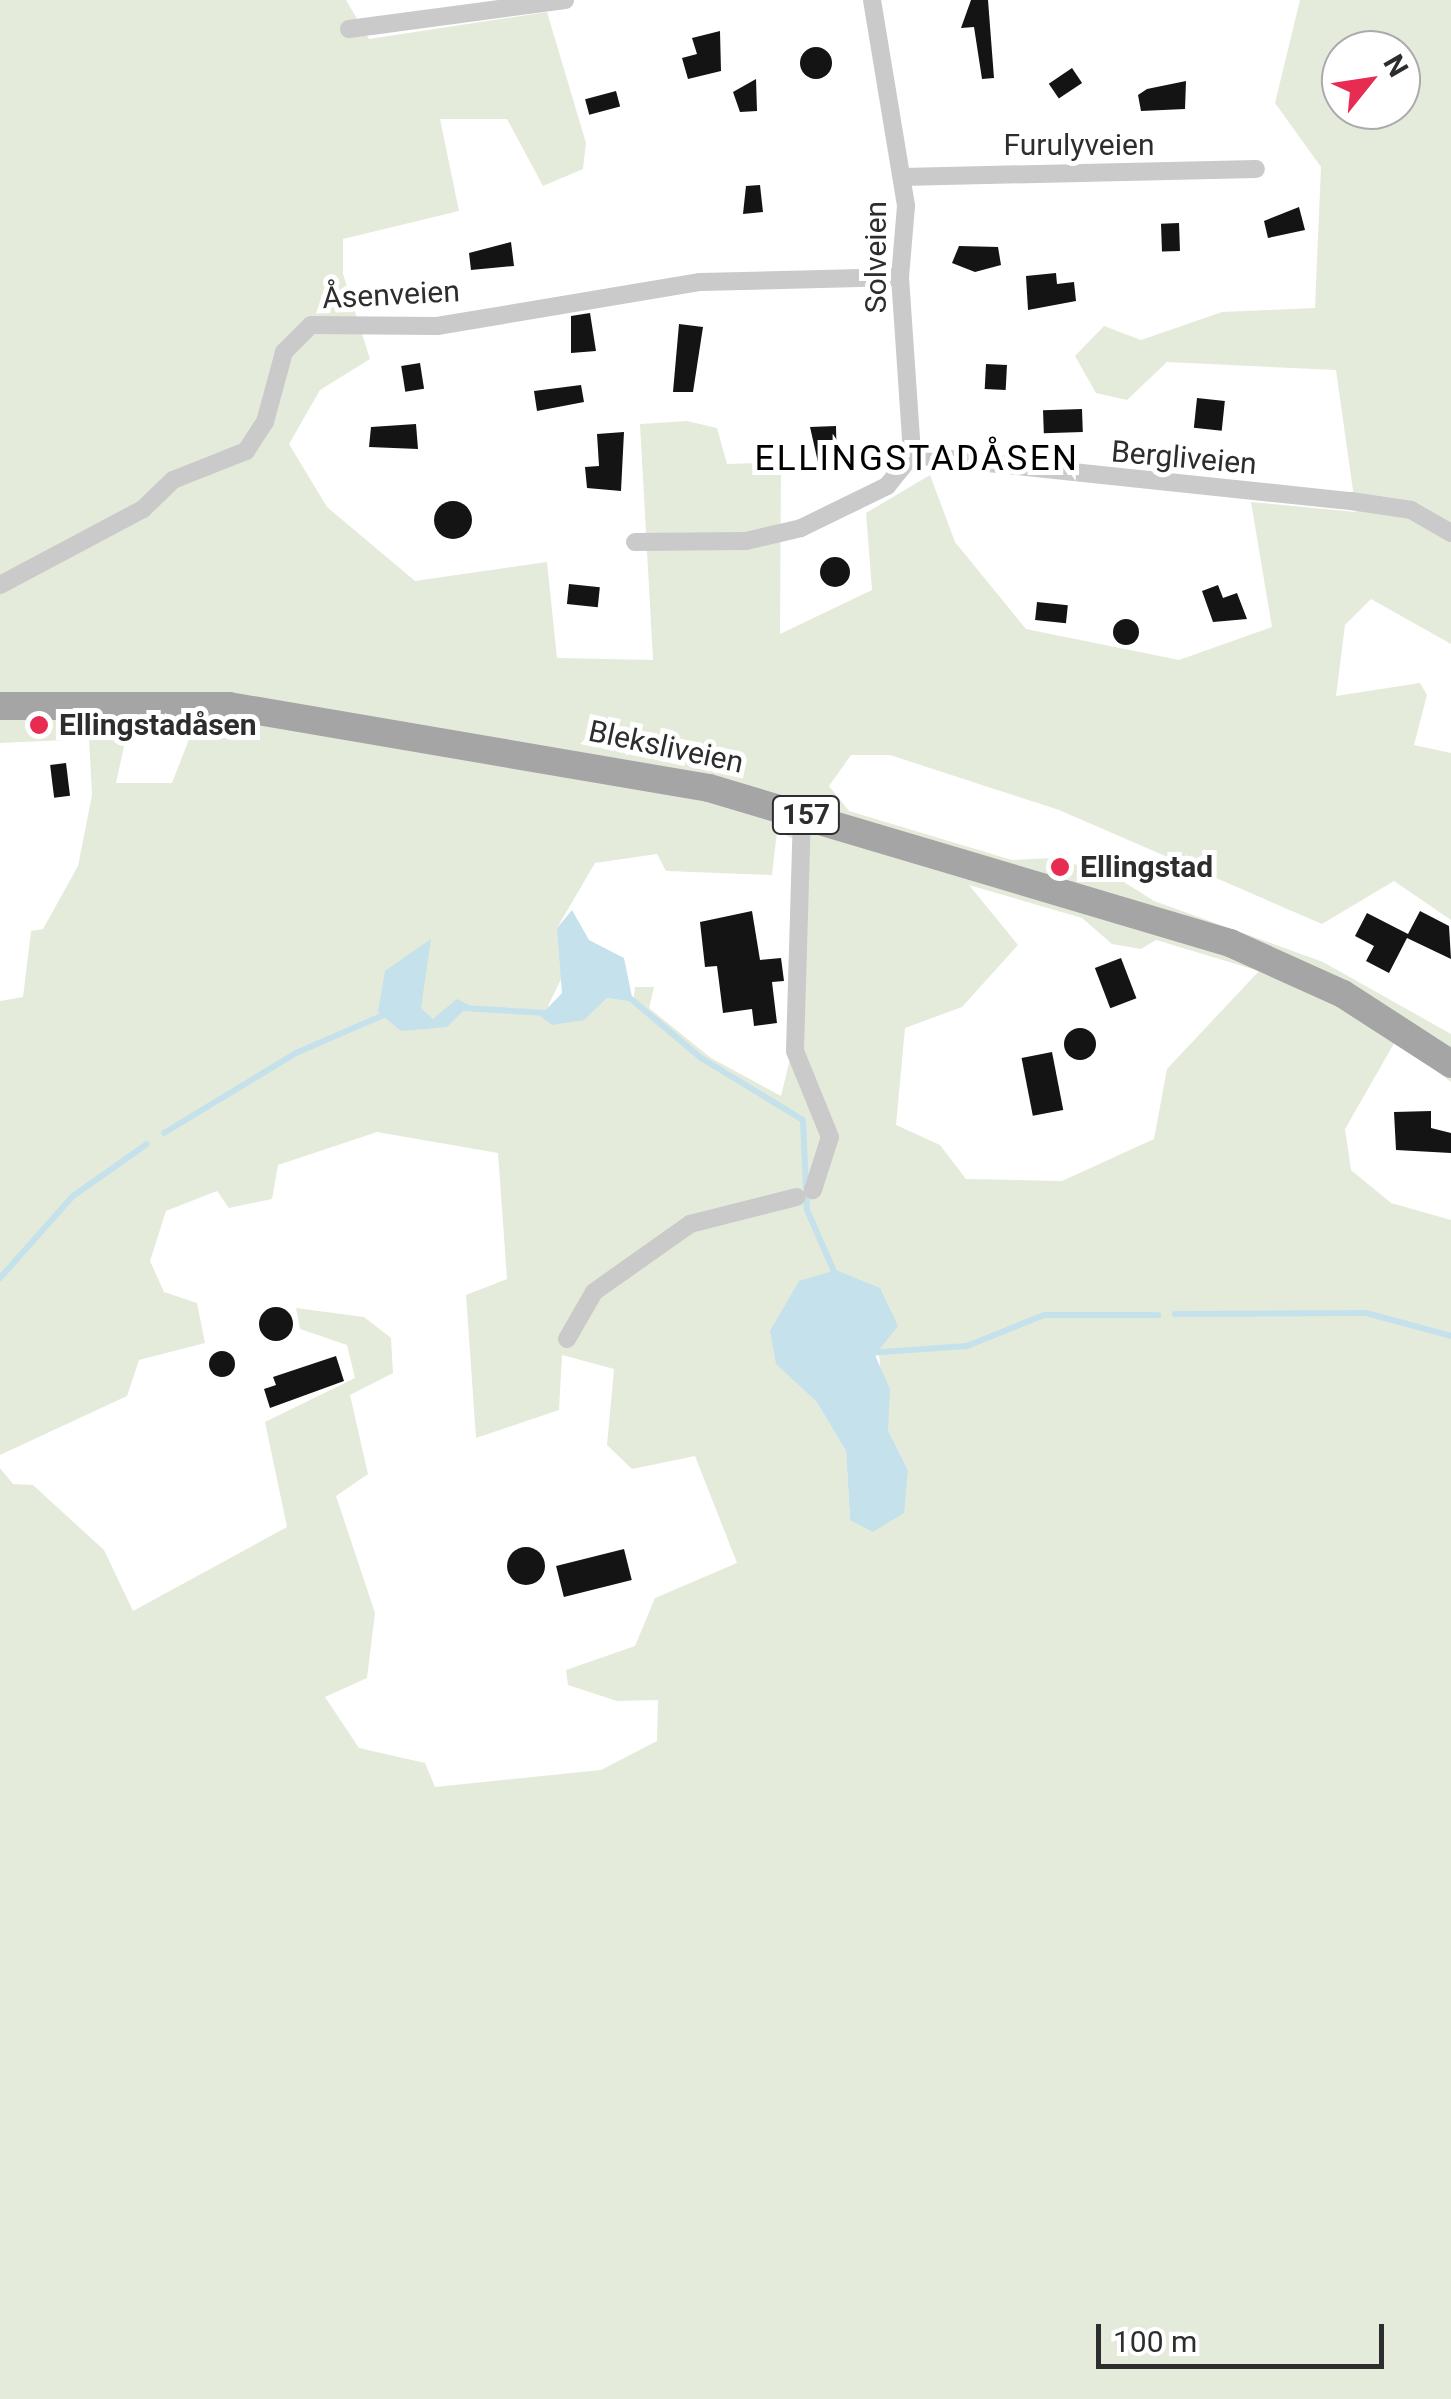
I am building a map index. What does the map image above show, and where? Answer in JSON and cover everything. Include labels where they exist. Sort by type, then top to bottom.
[{"type":"main road","name":"Bleksliveien","points":[[0,706],[180,702],[295,714],[628,770],[802,814],[1230,943],[1343,994],[1451,1064]]},
{"type":"street","points":[[349,28],[565,0]]},
{"type":"street","name":"Solveien","points":[[872,0],[908,233],[900,277],[912,456]]},
{"type":"street","name":"Furulyveien","points":[[902,177],[1256,169]]},
{"type":"street","name":"Åsenveien","points":[[0,585],[143,509],[166,484],[246,451],[265,422],[284,352],[312,325],[438,326],[700,282],[900,277]]},
{"type":"street","points":[[634,542],[746,541],[801,528],[887,486],[912,456]]},
{"type":"street","name":"Bergliveien","points":[[912,456],[1351,501],[1410,510],[1451,533]]},
{"type":"street","points":[[567,1339],[594,1292],[690,1224],[805,1194],[830,1137],[795,1051],[802,814]]},
{"type":"green space","points":[[0,0],[346,0],[369,39],[547,12],[586,143],[583,169],[543,186],[507,119],[440,119],[459,211],[343,239],[343,274],[370,359],[320,390],[289,444],[327,507],[415,581],[547,562],[557,658],[653,660],[640,424],[687,421],[717,428],[727,464],[781,462],[780,634],[872,590],[866,513],[930,475],[955,542],[1026,629],[1179,660],[1272,627],[1251,502],[1356,512],[1336,370],[1167,362],[1127,400],[1096,393],[1075,356],[1104,326],[1141,340],[1222,312],[1315,308],[1321,167],[1275,103],[1300,0],[1451,0],[1451,644],[1371,599],[1345,625],[1336,696],[1420,683],[1427,695],[1414,745],[1451,753],[1451,920],[1394,881],[1322,924],[1059,810],[890,755],[851,755],[829,786],[849,811],[1012,860],[1054,858],[1116,877],[1154,901],[1323,962],[1451,1034],[1451,1082],[1396,1040],[1345,1129],[1351,1170],[1391,1203],[1451,1220],[1451,2399],[0,2399],[0,1468],[13,1484],[33,1485],[104,1550],[133,1611],[287,1527],[265,1422],[355,1378],[347,1345],[300,1329],[296,1308],[364,1317],[391,1338],[393,1373],[350,1395],[368,1474],[336,1496],[375,1613],[367,1678],[325,1697],[359,1748],[425,1763],[435,1787],[601,1770],[657,1741],[658,1700],[617,1701],[568,1685],[566,1670],[635,1646],[655,1598],[737,1563],[695,1456],[632,1469],[607,1445],[614,1369],[562,1355],[559,1410],[476,1438],[466,1295],[507,1279],[498,1153],[377,1132],[278,1165],[272,1199],[229,1208],[217,1191],[166,1211],[150,1261],[164,1292],[197,1303],[205,1343],[139,1360],[127,1396],[0,1455],[0,1001],[23,997],[31,931],[43,929],[78,866],[92,795],[89,739],[0,743]],"holes":[[[158,728],[193,729],[172,783],[116,783],[126,737]],[[777,831],[806,845],[800,1018],[781,1096],[711,1058],[649,1008],[654,987],[635,987],[633,1002],[607,998],[564,1017],[548,1006],[565,971],[557,928],[595,863],[657,854],[666,871],[772,875]],[[969,885],[1082,918],[1112,944],[1141,949],[1156,940],[1259,971],[1167,1069],[1154,1139],[1062,1181],[966,1179],[940,1145],[896,1125],[905,1028],[962,1007],[1018,945]],[[878,1347],[888,1430],[908,1470],[850,1520],[846,1451],[816,1401]]]},
{"type":"water","points":[[572,910],[589,940],[624,958],[633,1002],[607,998],[584,1020],[552,1025],[540,1016],[562,993],[557,928]]},
{"type":"water","points":[[431,939],[421,1008],[433,1019],[457,999],[469,1005],[447,1027],[401,1031],[378,1012],[385,971]]},
{"type":"water","points":[[836,1270],[880,1288],[898,1326],[875,1355],[890,1389],[888,1430],[908,1470],[904,1513],[873,1532],[850,1520],[846,1451],[816,1401],[776,1364],[770,1331],[799,1281]]},
{"type":"building","points":[[971,0],[988,0],[994,78],[982,79],[974,27],[961,28]]},
{"type":"building","points":[[720,31],[721,71],[688,79],[682,58],[697,54],[692,38]]},
{"type":"building","points":[[816,47],[827,52],[832,63],[827,74],[816,79],[805,74],[800,63],[805,52]]},
{"type":"building","points":[[1072,68],[1082,83],[1059,99],[1049,84]]},
{"type":"building","points":[[756,79],[757,111],[740,112],[733,92]]},
{"type":"building","points":[[1186,81],[1185,109],[1141,111],[1138,95],[1147,89]]},
{"type":"building","points":[[616,91],[620,106],[589,115],[585,99]]},
{"type":"building","points":[[760,185],[763,212],[743,214],[746,186]]},
{"type":"building","points":[[1299,207],[1305,230],[1268,238],[1264,221]]},
{"type":"building","points":[[1179,223],[1180,251],[1162,252],[1161,224]]},
{"type":"building","points":[[511,242],[514,266],[471,270],[469,253]]},
{"type":"building","points":[[959,246],[998,247],[1001,265],[975,272],[952,263]]},
{"type":"building","points":[[1056,273],[1057,284],[1074,282],[1076,301],[1028,310],[1026,276]]},
{"type":"building","points":[[590,313],[596,351],[571,353],[571,316]]},
{"type":"building","points":[[679,324],[703,327],[693,392],[673,392]]},
{"type":"building","points":[[420,363],[424,389],[405,392],[401,366]]},
{"type":"building","points":[[986,364],[1007,365],[1006,390],[985,389]]},
{"type":"building","points":[[581,385],[584,402],[537,411],[534,391]]},
{"type":"building","points":[[1197,398],[1225,401],[1222,431],[1194,428]]},
{"type":"building","points":[[1082,409],[1083,432],[1044,433],[1043,410]]},
{"type":"building","points":[[416,424],[418,449],[369,447],[371,427]]},
{"type":"building","points":[[836,426],[837,471],[820,471],[810,427]]},
{"type":"building","points":[[624,432],[621,491],[587,488],[585,467],[599,466],[597,434]]},
{"type":"building","points":[[453,501],[466,507],[472,520],[466,533],[453,539],[440,533],[434,520],[440,507]]},
{"type":"building","points":[[835,557],[846,561],[850,572],[846,583],[835,587],[824,583],[820,572],[824,561]]},
{"type":"building","points":[[569,584],[600,587],[598,607],[567,604]]},
{"type":"building","points":[[1218,585],[1223,598],[1237,593],[1247,619],[1213,622],[1202,591]]},
{"type":"building","points":[[1037,602],[1068,605],[1066,623],[1035,620]]},
{"type":"building","points":[[1126,619],[1135,623],[1139,632],[1135,641],[1126,645],[1117,641],[1113,632],[1117,623]]},
{"type":"building","points":[[66,763],[70,796],[54,798],[50,765]]},
{"type":"building","points":[[752,911],[760,960],[781,958],[784,981],[772,982],[777,1023],[754,1026],[752,1009],[723,1013],[717,966],[705,967],[700,922]]},
{"type":"building","points":[[1420,911],[1449,926],[1451,959],[1407,938],[1389,973],[1366,961],[1374,946],[1355,936],[1367,913],[1408,934]]},
{"type":"building","points":[[1121,958],[1136,998],[1110,1008],[1095,968]]},
{"type":"building","points":[[1080,1028],[1091,1033],[1096,1044],[1091,1055],[1080,1060],[1069,1055],[1064,1044],[1069,1033]]},
{"type":"building","points":[[1052,1052],[1063,1110],[1033,1116],[1022,1058]]},
{"type":"building","points":[[1431,1111],[1431,1128],[1451,1133],[1451,1153],[1396,1150],[1394,1112]]},
{"type":"building","points":[[276,1307],[288,1312],[293,1324],[288,1336],[276,1341],[264,1336],[259,1324],[264,1312]]},
{"type":"building","points":[[222,1351],[231,1355],[235,1364],[231,1373],[222,1377],[213,1373],[209,1364],[213,1355]]},
{"type":"building","points":[[336,1356],[344,1381],[270,1408],[264,1389],[276,1385],[273,1377]]},
{"type":"building","points":[[526,1547],[539,1553],[545,1566],[539,1579],[526,1585],[513,1579],[507,1566],[513,1553]]},
{"type":"building","points":[[624,1549],[632,1580],[564,1597],[556,1566]]},
{"type":"waterway","points":[[631,999],[701,1058],[803,1120],[807,1210],[837,1278]]},
{"type":"waterway","points":[[462,1008],[547,1013]]},
{"type":"waterway","points":[[164,1133],[296,1053],[386,1014]]},
{"type":"waterway","points":[[0,1278],[73,1196],[147,1144]]},
{"type":"waterway","points":[[1175,1314],[1366,1313],[1451,1336]]},
{"type":"waterway","points":[[868,1353],[967,1346],[1044,1315],[1158,1315]]},
{"type":"place","name":"Ellingstadåsen","points":[[39,725]]},
{"type":"place","name":"Ellingstad","points":[[1060,867]]},
{"type":"district","name":"ELLINGSTADÅSEN","points":[[917,459]]}]
